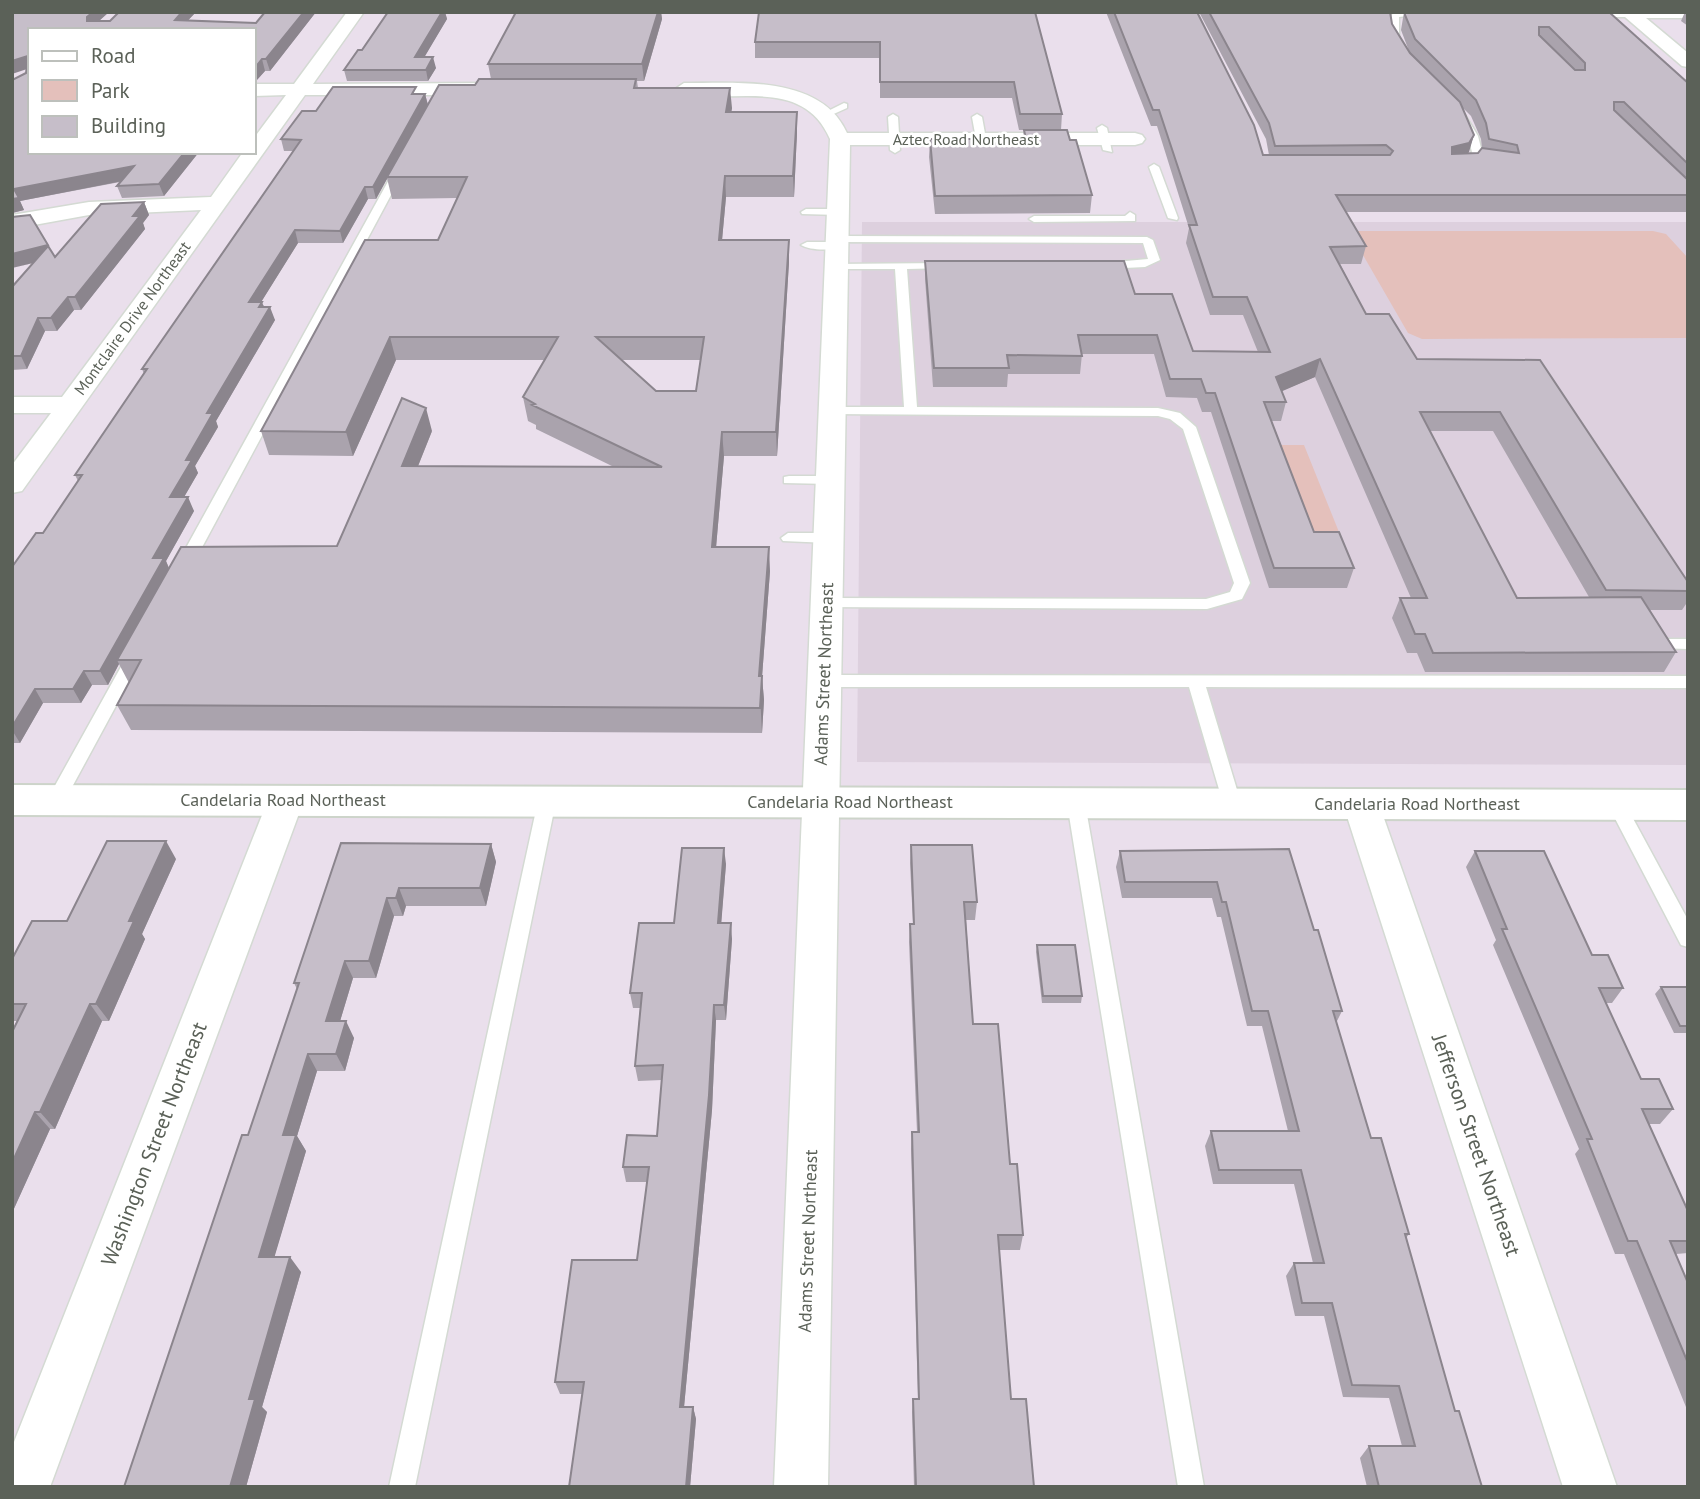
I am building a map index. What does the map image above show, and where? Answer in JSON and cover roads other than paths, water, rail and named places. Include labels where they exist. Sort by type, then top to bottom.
[{"type":"main road","name":"Candelaria Road Northeast","points":[[12,800],[1688,805]]},
{"type":"street","name":"Montclaire Drive Northeast","points":[[256,149],[356,12]]},
{"type":"street","points":[[1579,12],[1688,13]]},
{"type":"street","points":[[1630,13],[1684,55]]},
{"type":"street","name":"Adams Street Northeast","points":[[669,89],[717,86],[785,89],[816,105],[836,110],[840,139],[839,250],[801,1487]]},
{"type":"street","points":[[256,90],[439,97],[509,89]]},
{"type":"street","name":"Aztec Road Northeast","points":[[840,139],[894,145],[1135,139]]},
{"type":"street","name":"Montclaire Drive Northeast","points":[[12,485],[253,154]]},
{"type":"street","points":[[12,222],[97,207],[217,203]]},
{"type":"street","points":[[12,405],[68,405]]},
{"type":"street","name":"Washington Street Northeast","points":[[23,1487],[286,800]]},
{"type":"street","name":"Jefferson Street Northeast","points":[[1362,804],[1590,1487]]},
{"type":"lane","points":[[1407,57],[1395,40],[1393,23],[1398,13],[1435,13]]},
{"type":"lane","points":[[1453,167],[1479,160],[1473,136],[1456,109]]},
{"type":"lane","points":[[893,117],[894,145]]},
{"type":"lane","points":[[977,117],[991,143]]},
{"type":"lane","points":[[180,574],[409,152]]},
{"type":"lane","points":[[1154,167],[1173,218]]},
{"type":"lane","points":[[806,212],[839,212]]},
{"type":"lane","points":[[1034,219],[1131,219],[1130,215]]},
{"type":"lane","points":[[839,250],[1147,240],[1154,260],[1130,266],[1090,266]]},
{"type":"lane","points":[[807,245],[901,266],[955,266]]},
{"type":"lane","points":[[901,266],[911,412]]},
{"type":"lane","points":[[827,603],[1207,604],[1236,595],[1242,583],[1189,427],[1175,416],[1158,412],[833,411]]},
{"type":"lane","points":[[789,480],[830,480]]},
{"type":"lane","points":[[788,538],[829,538]]},
{"type":"lane","points":[[1662,644],[1688,644]]},
{"type":"lane","points":[[56,800],[140,647]]},
{"type":"lane","points":[[824,681],[1688,682]]},
{"type":"lane","points":[[1196,682],[1232,803]]},
{"type":"lane","points":[[402,1487],[547,801]]},
{"type":"lane","points":[[1076,803],[1191,1487]]},
{"type":"lane","points":[[1617,805],[1688,939]]}]
